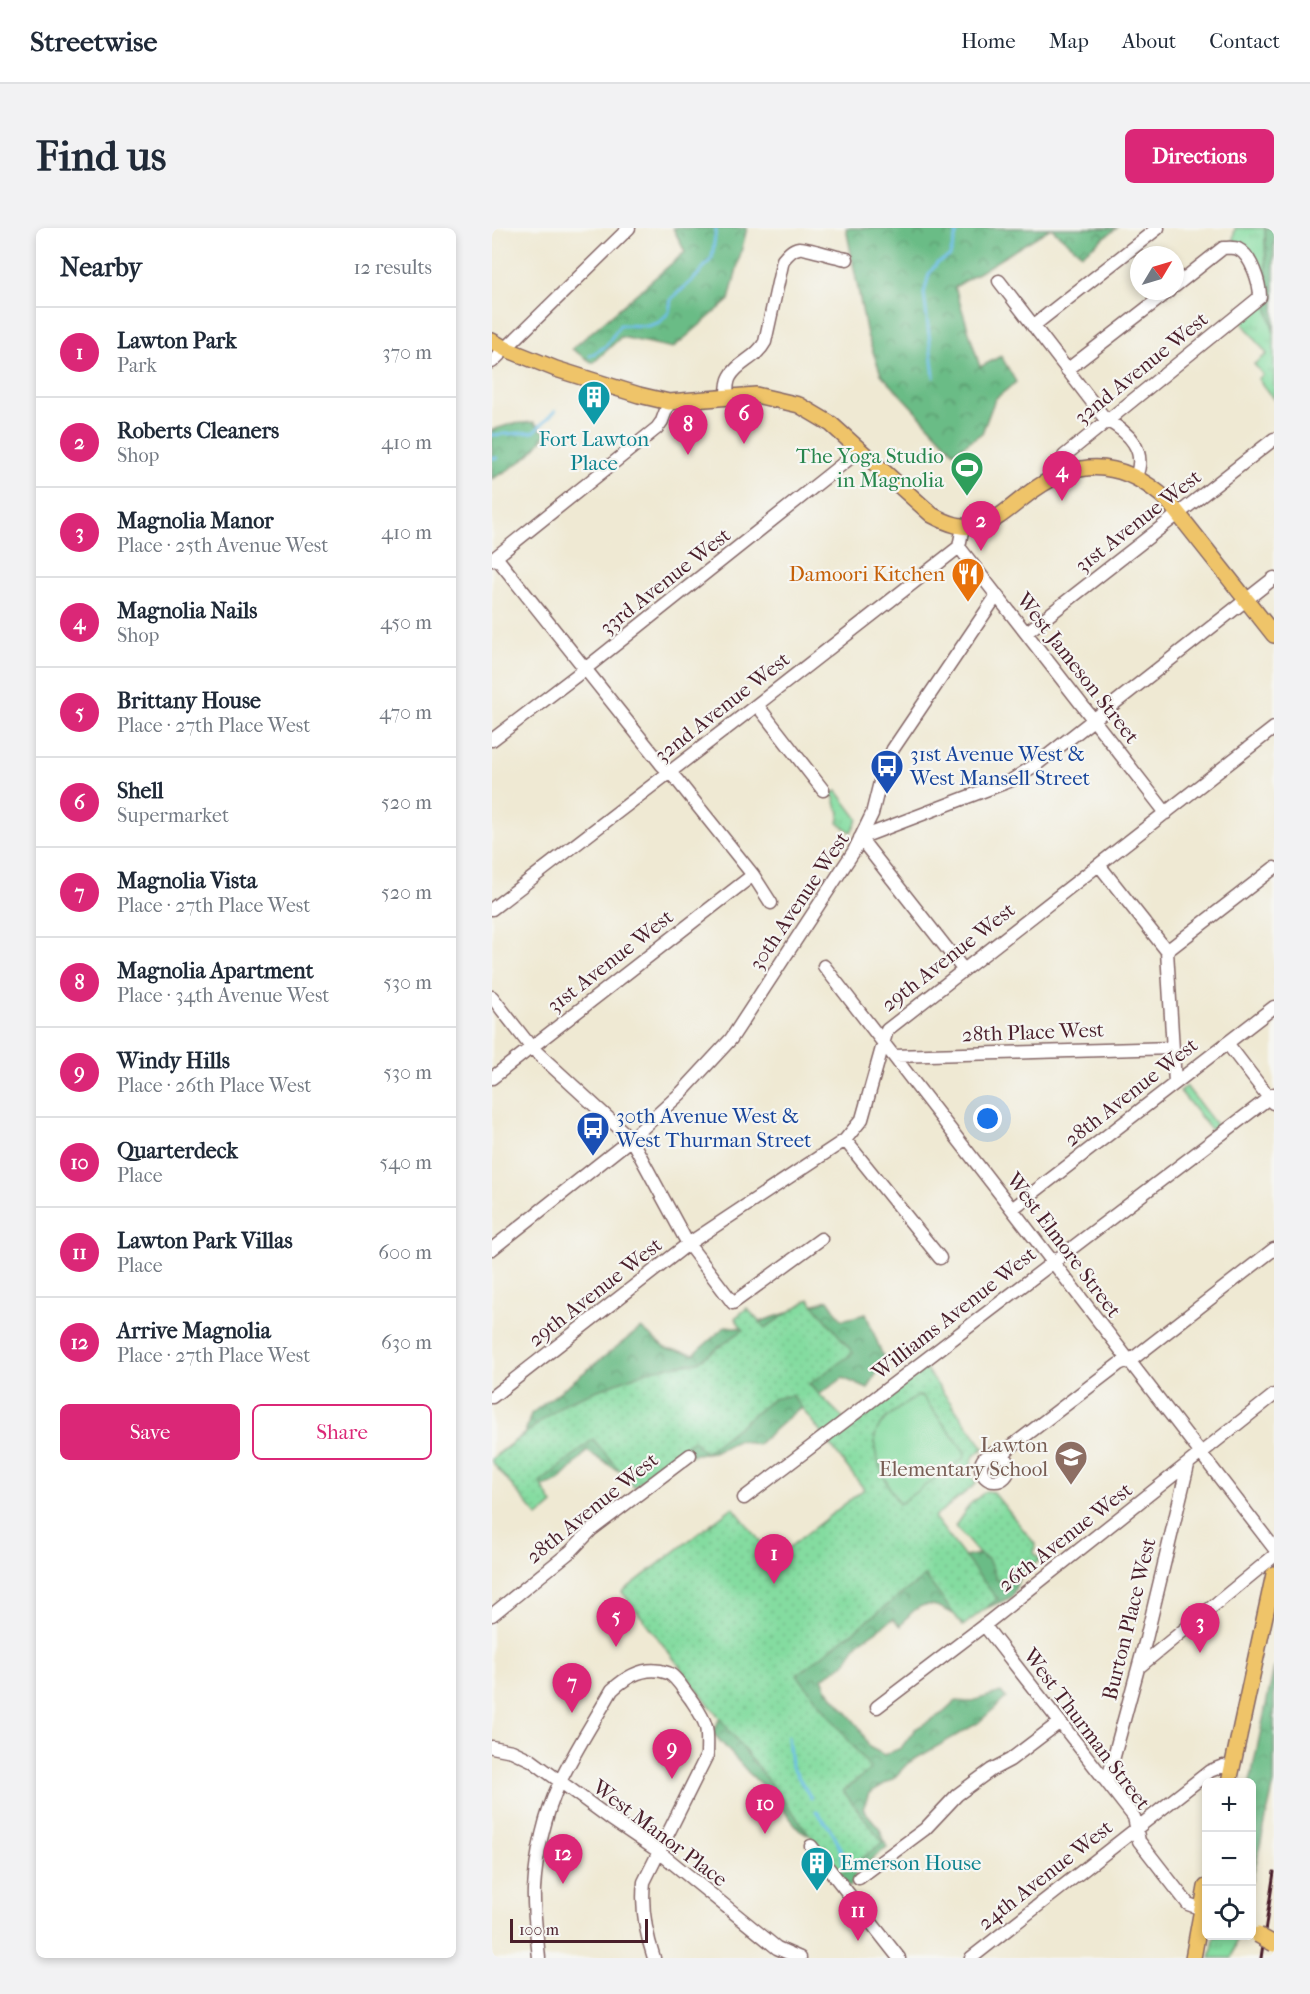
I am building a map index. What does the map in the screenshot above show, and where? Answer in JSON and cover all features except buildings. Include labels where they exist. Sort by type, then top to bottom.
[{"type":"main road","points":[[499,345],[598,382],[669,402],[727,396],[768,396],[799,405],[831,424],[932,516],[947,523],[963,526],[980,525],[998,517],[1034,489],[1065,472],[1103,468],[1136,476],[1154,488],[1178,514],[1274,635]]},
{"type":"main road","points":[[1231,1775],[1274,1574]]},
{"type":"main road","points":[[1193,1958],[1202,1918]]},
{"type":"main road","points":[[1256,1933],[1274,1944]]},
{"type":"street","points":[[492,362],[499,345],[629,228]]},
{"type":"street","points":[[1033,326],[1158,228]]},
{"type":"street","points":[[727,396],[729,378],[760,352],[768,329],[783,260],[789,253],[797,248],[804,248],[847,259]]},
{"type":"street","name":"32nd Avenue West","points":[[1065,472],[1062,465],[1064,456],[1260,297],[1259,285],[1249,261],[1239,249],[1223,248],[1184,279]]},
{"type":"street","points":[[999,281],[1107,420],[1120,427],[1138,449],[1141,465],[1136,476]]},
{"type":"street","points":[[1067,370],[1157,300]]},
{"type":"street","points":[[669,402],[657,429],[494,558],[753,875],[771,903]]},
{"type":"street","name":"31st Avenue West","points":[[1026,633],[1274,439]]},
{"type":"street","name":"33rd Avenue West","points":[[492,740],[860,450]]},
{"type":"street","points":[[959,547],[963,526]]},
{"type":"street","name":"32nd Avenue West","points":[[492,909],[959,547]]},
{"type":"street","name":"West Jameson Street","points":[[959,547],[1166,813]]},
{"type":"street","name":"30th Avenue West","points":[[492,1249],[631,1138],[681,1093],[731,1039],[778,970],[860,838],[1012,780],[1037,764],[1274,578]]},
{"type":"street","points":[[963,969],[860,838],[873,814],[882,774],[893,749],[997,595]]},
{"type":"street","points":[[757,705],[823,790]]},
{"type":"street","name":"29th Avenue West","points":[[492,1397],[688,1244],[845,1140],[862,1119],[886,1030],[1274,728]]},
{"type":"street","points":[[1099,865],[1167,951],[1175,1083]]},
{"type":"street","points":[[1167,951],[1274,868]]},
{"type":"street","name":"31st Avenue West","points":[[492,1077],[753,875]]},
{"type":"street","name":"West Elmore Street","points":[[824,966],[1274,1548]]},
{"type":"street","points":[[492,997],[531,1047],[631,1138],[688,1244],[733,1302],[821,1239]]},
{"type":"street","name":"28th Avenue West","points":[[1012,1209],[1274,1007]]},
{"type":"street","points":[[1227,1043],[1272,1098]]},
{"type":"street","name":"28th Place West","points":[[894,1056],[1173,1048]]},
{"type":"street","name":"Williams Avenue West","points":[[744,1498],[1052,1262],[1272,1098]]},
{"type":"street","points":[[845,1140],[940,1257]]},
{"type":"street","points":[[1003,1456],[1008,1449],[1043,1422],[1119,1364],[1135,1357],[1274,1249]]},
{"type":"street","name":"26th Avenue West","points":[[877,1707],[1188,1465],[1274,1395]]},
{"type":"street","name":"28th Avenue West","points":[[492,1615],[571,1551],[591,1530],[690,1455]]},
{"type":"street","name":"Burton Place West","points":[[1107,1782],[1139,1666],[1188,1465]]},
{"type":"street","points":[[1139,1666],[1274,1556]]},
{"type":"street","name":"West Thurman Street","points":[[984,1625],[1134,1817],[1139,1840],[1188,1904],[1202,1908]]},
{"type":"street","points":[[539,1958],[534,1922],[534,1889],[539,1851],[560,1782],[612,1690],[623,1680],[645,1671],[668,1673],[678,1682],[697,1708],[706,1727],[707,1739],[707,1755],[644,1882],[642,1898],[654,1958]]},
{"type":"street","points":[[859,1878],[924,1829],[957,1795],[991,1770],[1010,1760],[1060,1722]]},
{"type":"street","name":"West Manor Place","points":[[492,1748],[512,1751],[531,1760],[658,1851],[777,1953],[800,1958]]},
{"type":"street","name":"24th Avenue West","points":[[970,1958],[1210,1771],[1223,1766],[1231,1775]]},
{"type":"street","points":[[811,1846],[899,1958]]},
{"type":"green space","points":[[673,228],[747,228],[729,300],[673,348],[621,337],[593,363],[572,349],[685,252]]},
{"type":"green space","points":[[846,228],[1051,228],[955,287],[980,367],[1001,356],[1016,382],[995,399],[982,433],[954,452],[881,374],[867,335]]},
{"type":"green space","points":[[1051,228],[1117,228],[1082,254]]},
{"type":"green space","points":[[1235,228],[1265,228],[1266,277],[1242,246],[1233,240]]},
{"type":"green space","points":[[1265,228],[1274,228],[1274,333],[1267,306]]},
{"type":"green space","points":[[1266,300],[1274,333],[1274,400],[1258,379],[1263,375],[1254,364],[1267,354],[1240,320]]},
{"type":"green space","points":[[534,422],[546,434],[535,449],[492,479],[492,430],[511,424]]},
{"type":"green space","points":[[837,791],[858,819],[851,832],[838,823],[840,812],[834,797],[829,795]]},
{"type":"green space","points":[[1186,1086],[1217,1126],[1211,1130],[1180,1091]]},
{"type":"green space","points":[[809,1299],[853,1353],[809,1384],[850,1425],[925,1368],[984,1448],[974,1456],[969,1471],[976,1484],[934,1517],[997,1599],[963,1626],[925,1576],[797,1675],[871,1769],[843,1791],[883,1842],[841,1875],[622,1592],[733,1507],[774,1559],[864,1489],[792,1395],[773,1399],[705,1453],[693,1440],[634,1487],[593,1439],[540,1483],[553,1504],[538,1517],[492,1462],[492,1459],[567,1402],[650,1370],[698,1362],[743,1330],[735,1318],[747,1308],[765,1328]]},
{"type":"green space","points":[[828,1300],[842,1320],[866,1314],[884,1359],[868,1389],[843,1378],[814,1398],[809,1407],[797,1410],[757,1445],[739,1440],[713,1452],[681,1456],[638,1477],[617,1470],[587,1451],[561,1479],[547,1486],[526,1489],[495,1456],[525,1433],[531,1414],[641,1328],[665,1348],[694,1354],[726,1326],[740,1328]]},
{"type":"green space","points":[[918,1396],[922,1396],[965,1452],[964,1458],[899,1504],[881,1470],[875,1450],[876,1433],[883,1422],[894,1412]]},
{"type":"green space","points":[[986,1491],[993,1492],[1035,1544],[1034,1553],[1040,1560],[1017,1576],[1014,1572],[1004,1580],[997,1580],[988,1559],[979,1554],[955,1526],[970,1504]]},
{"type":"green space","points":[[979,1554],[988,1559],[1004,1580],[1014,1572],[1019,1579],[1012,1597],[962,1619],[936,1606],[922,1606],[908,1616],[901,1626],[893,1619],[858,1643],[844,1664],[822,1678],[826,1688],[859,1727],[869,1747],[884,1755],[901,1748],[915,1729],[943,1713],[956,1701],[969,1702],[1001,1692],[1006,1698],[978,1723],[908,1763],[893,1779],[869,1793],[863,1809],[879,1828],[887,1847],[857,1871],[850,1887],[833,1870],[827,1846],[799,1829],[769,1792],[713,1733],[722,1713],[838,1619],[959,1558]]},
{"type":"green space","points":[[1274,1667],[1274,1783],[1256,1863],[1256,1778],[1251,1778]]},
{"type":"green space","points":[[1214,1940],[1237,1940],[1232,1958],[1210,1958]]},
{"type":"waterway","points":[[590,356],[606,346],[620,325],[648,326],[660,322],[669,312],[671,299],[695,278],[712,258],[716,228]]},
{"type":"waterway","points":[[934,377],[924,293],[929,274],[937,263],[950,256],[958,228]]},
{"type":"waterway","points":[[492,435],[534,432],[555,411]]},
{"type":"waterway","points":[[492,458],[497,458]]},
{"type":"waterway","points":[[788,1737],[791,1765],[811,1798]]},
{"type":"waterway","points":[[816,1811],[834,1836],[843,1865]]},
{"type":"railway","points":[[1261,1958],[1274,1872]]},
{"type":"place","name":"Fort Lawton Place","points":[[594,426]]},
{"type":"place","name":"Shell","points":[[744,444]]},
{"type":"place","name":"Magnolia Apartment","points":[[688,455]]},
{"type":"place","name":"The Yoga Studio in Magnolia","points":[[967,497]]},
{"type":"place","name":"Magnolia Nails","points":[[1062,501]]},
{"type":"place","name":"Roberts Cleaners","points":[[981,551]]},
{"type":"place","name":"Damoori Kitchen","points":[[968,603]]},
{"type":"place","name":"31st Avenue West & West Mansell Street","points":[[887,795]]},
{"type":"place","name":"30th Avenue West & West Thurman Street","points":[[593,1157]]},
{"type":"place","name":"Lawton Elementary School","points":[[1071,1486]]},
{"type":"place","name":"Lawton Park","points":[[774,1584]]},
{"type":"place","name":"Brittany House","points":[[616,1647]]},
{"type":"place","name":"Magnolia Manor","points":[[1200,1653]]},
{"type":"place","name":"Magnolia Vista","points":[[572,1713]]},
{"type":"place","name":"Windy Hills","points":[[672,1779]]},
{"type":"place","name":"Quarterdeck","points":[[765,1834]]},
{"type":"place","name":"Arrive Magnolia","points":[[563,1884]]},
{"type":"place","name":"Emerson House","points":[[817,1892]]},
{"type":"place","name":"Lawton Park Villas","points":[[858,1941]]}]
